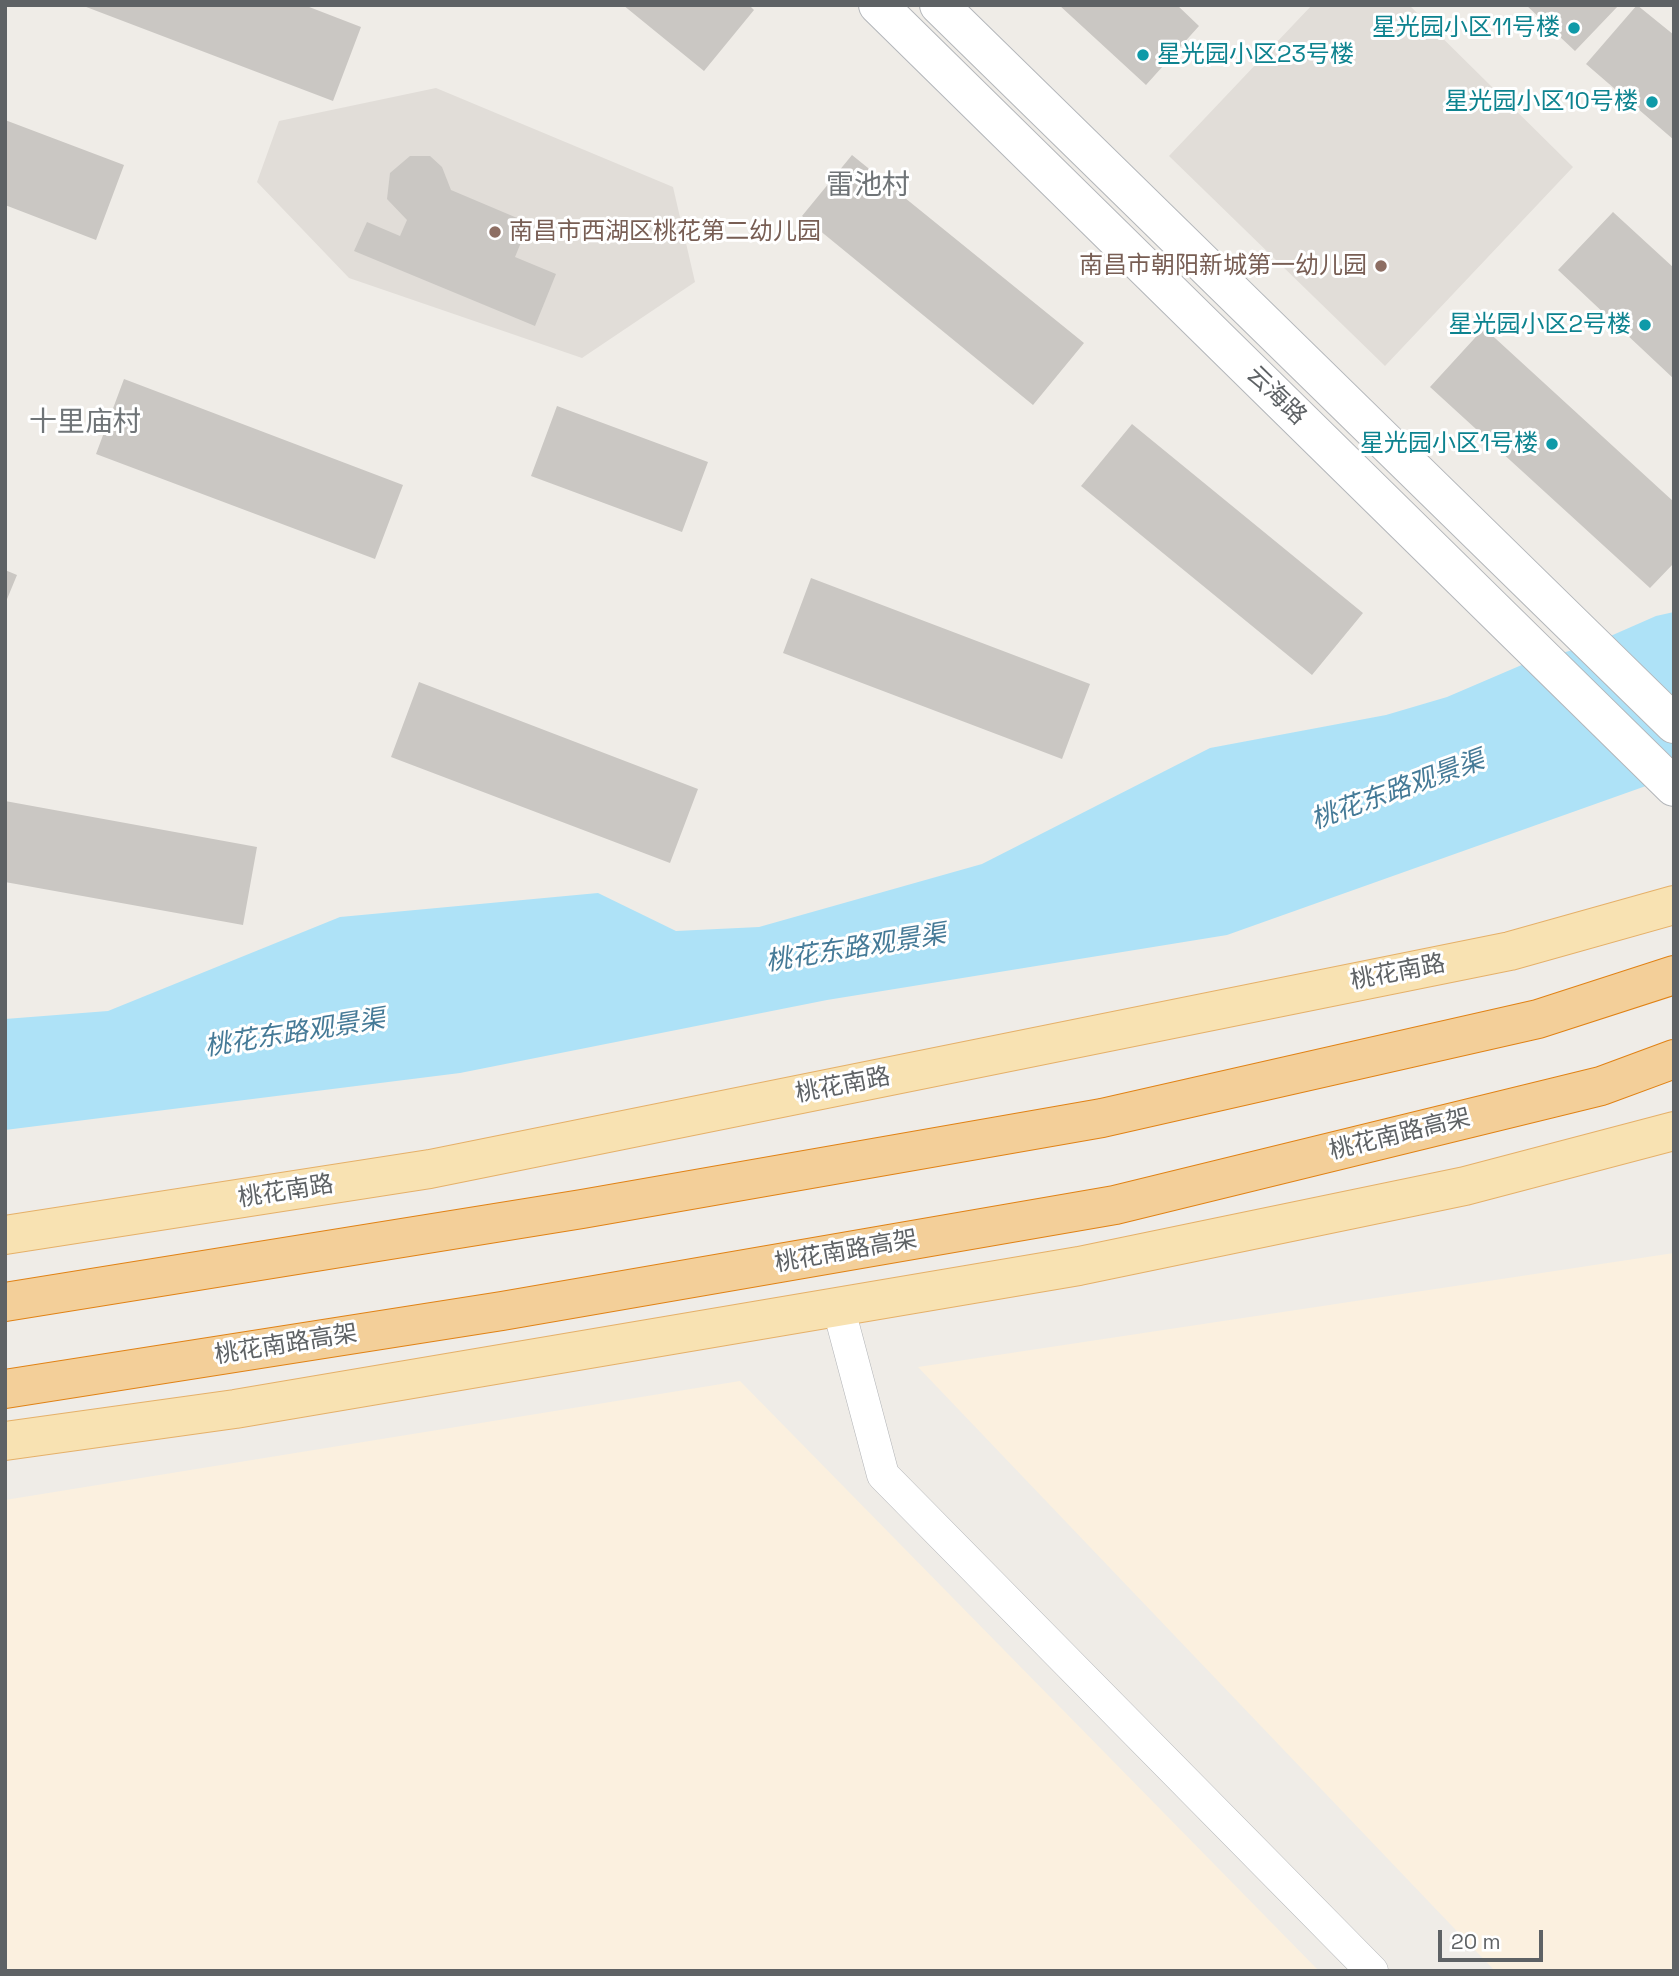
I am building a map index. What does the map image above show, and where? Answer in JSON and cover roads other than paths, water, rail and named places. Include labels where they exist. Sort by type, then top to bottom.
[{"type":"highway","points":[[5,1302],[582,1209],[1101,1118],[1538,1019],[1674,975]]},
{"type":"highway","name":"桃花南路高架","points":[[5,1389],[502,1311],[1115,1205],[1601,1086],[1674,1059]]},
{"type":"main road","name":"桃花南路","points":[[5,1235],[430,1169],[1510,951],[1674,905]]},
{"type":"main road","points":[[5,1441],[235,1409],[1079,1266],[1465,1186],[1674,1131]]},
{"type":"street","name":"云海路","points":[[878,5],[1674,787]]},
{"type":"street","name":"云海路","points":[[939,5],[1571,620],[1674,724]]},
{"type":"street","points":[[838,1307],[883,1475],[1372,1971]]},
{"type":"water","name":"桃花东路观景渠","points":[[1674,612],[1674,776],[1227,935],[827,1000],[460,1073],[5,1130],[5,1019],[108,1011],[340,917],[598,893],[676,931],[759,927],[982,864],[1210,748],[1386,715],[1447,697],[1524,664],[1590,645],[1656,616]]},
{"type":"place","name":"星光园小区11号楼","points":[[1574,28]]},
{"type":"place","name":"星光园小区23号楼","points":[[1143,55]]},
{"type":"place","name":"星光园小区10号楼","points":[[1652,102]]},
{"type":"place","name":"南昌市西湖区桃花第二幼儿园","points":[[495,232]]},
{"type":"place","name":"南昌市朝阳新城第一幼儿园","points":[[1381,266]]},
{"type":"place","name":"星光园小区2号楼","points":[[1645,325]]},
{"type":"place","name":"星光园小区1号楼","points":[[1552,444]]},
{"type":"district","name":"雷池村","points":[[868,186]]},
{"type":"district","name":"十里庙村","points":[[85,423]]}]
